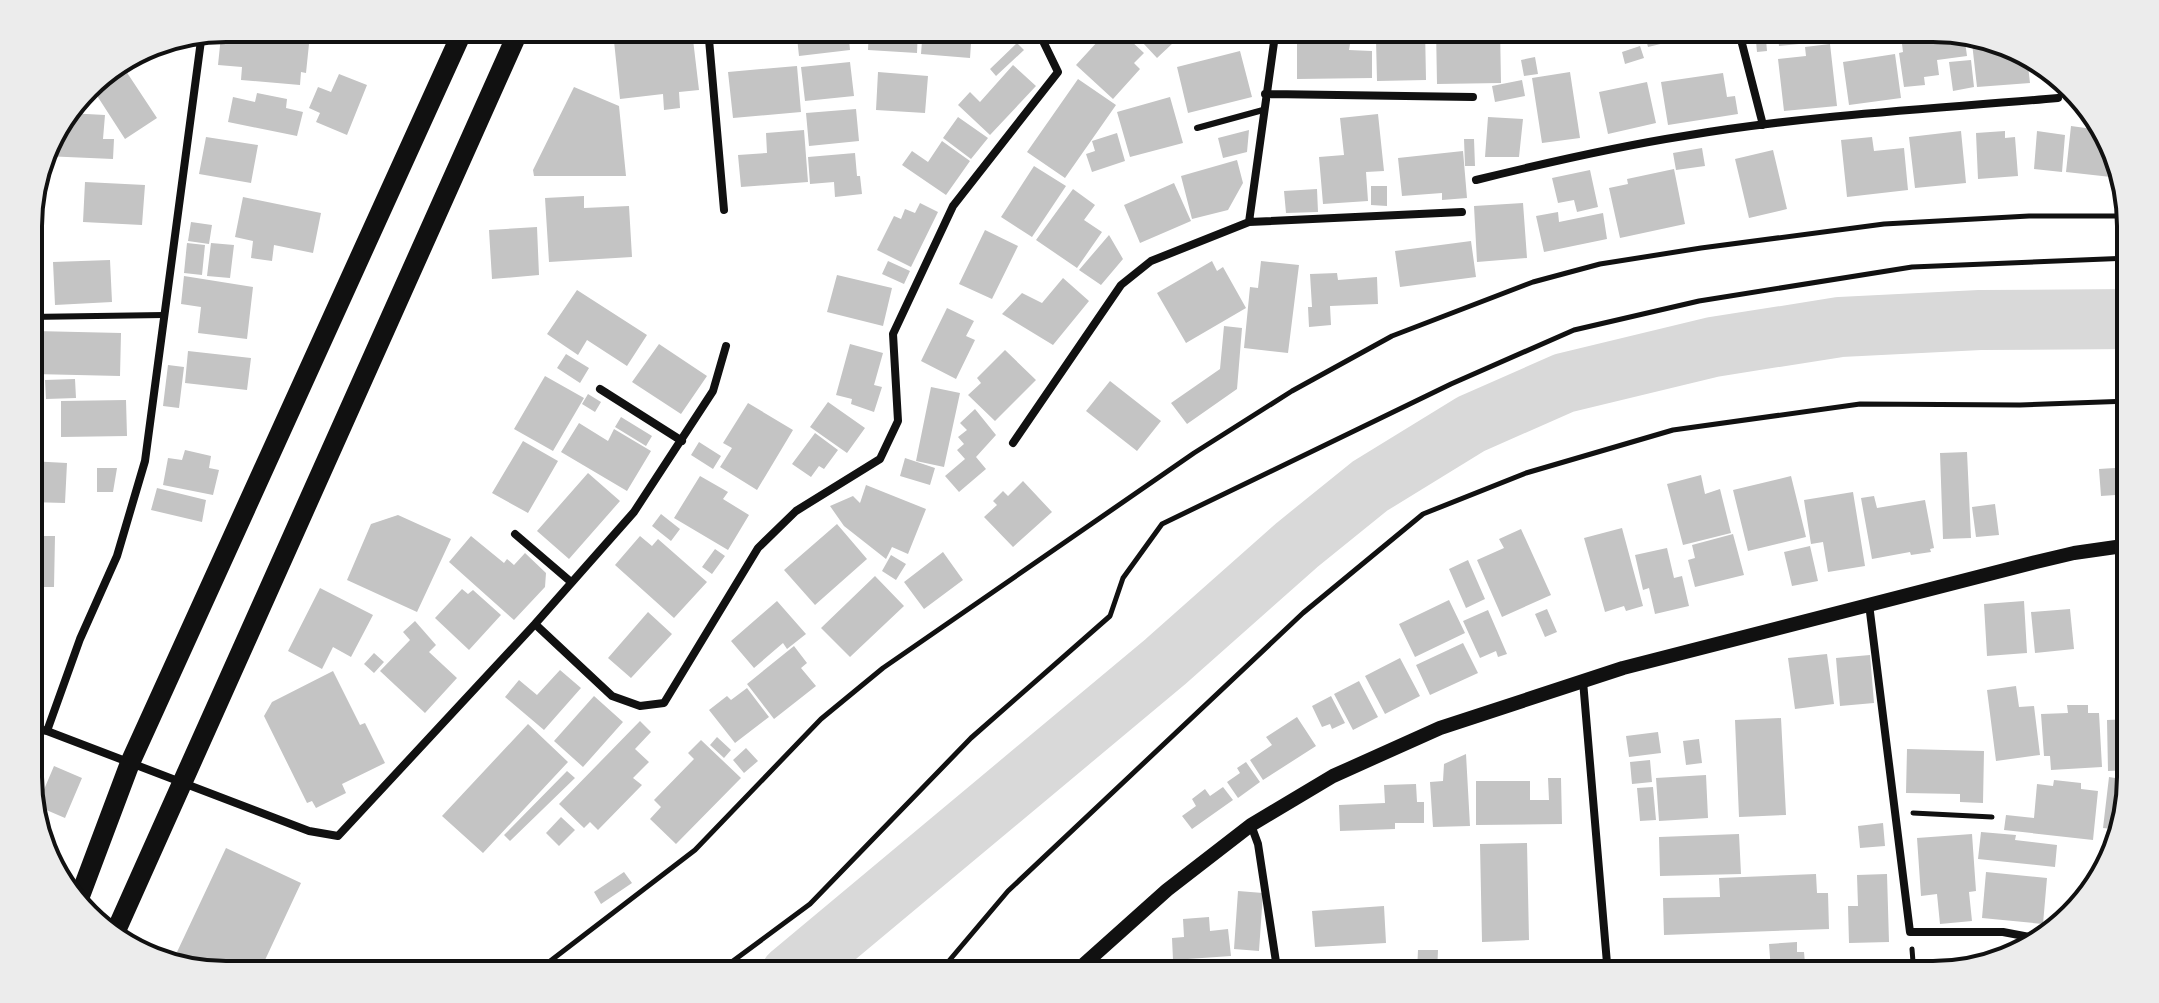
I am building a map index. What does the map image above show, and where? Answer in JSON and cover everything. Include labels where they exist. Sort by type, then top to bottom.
[{"type":"main road","points":[[82,891],[130,763],[458,42]]},
{"type":"main road","points":[[118,926],[514,42]]},
{"type":"street","points":[[709,42],[724,210]]},
{"type":"street","points":[[535,624],[612,696],[640,706],[664,703],[758,548],[796,511],[880,459],[898,421],[893,334],[953,206],[1058,72],[1043,42]]},
{"type":"street","points":[[1249,222],[1274,42]]},
{"type":"street","points":[[1742,42],[1763,125]]},
{"type":"street","points":[[47,731],[80,639],[117,556],[145,461],[200,44]]},
{"type":"street","points":[[1265,94],[1473,97]]},
{"type":"street","points":[[1476,180],[1579,155],[1685,135],[2058,98]]},
{"type":"street","points":[[1013,443],[1121,285],[1151,261],[1249,222],[1462,212]]},
{"type":"street","points":[[42,730],[309,831],[338,836],[535,624],[634,512],[713,391],[726,346]]},
{"type":"street","points":[[600,389],[682,441]]},
{"type":"street","points":[[515,534],[571,582]]},
{"type":"street","points":[[1088,961],[1167,890],[1251,825],[1333,776],[1440,728],[1583,680],[1868,604],[2074,553],[2117,547]]},
{"type":"street","points":[[1868,604],[1910,932],[2003,932],[2025,936]]},
{"type":"street","points":[[1583,680],[1607,961]]},
{"type":"street","points":[[1251,825],[1258,844],[1276,961]]},
{"type":"lane","points":[[1197,128],[1263,110]]},
{"type":"lane","points":[[42,317],[164,315]]},
{"type":"path","points":[[550,961],[695,850],[821,719],[883,668],[1194,453],[1292,391],[1392,336],[1533,282],[1600,264],[1884,224],[2029,216],[2116,216]]},
{"type":"path","points":[[733,961],[810,904],[971,738],[1110,616],[1123,578],[1162,524],[1451,384],[1574,330],[1699,301],[1912,267],[2117,259]]},
{"type":"path","points":[[949,961],[1008,891],[1303,613],[1423,514],[1526,473],[1673,430],[1860,404],[2020,405],[2117,401]]},
{"type":"path","points":[[1895,812],[1992,817]]},
{"type":"building","points":[[220,42],[309,44],[306,73],[301,72],[300,85],[241,80],[242,67],[218,65]]},
{"type":"building","points":[[614,42],[693,42],[699,90],[679,92],[680,108],[664,110],[663,94],[620,99]]},
{"type":"building","points":[[798,42],[849,42],[850,50],[799,56]]},
{"type":"building","points":[[868,42],[917,42],[917,53],[868,50]]},
{"type":"building","points":[[922,42],[971,42],[970,58],[921,54]]},
{"type":"building","points":[[1097,42],[1132,42],[1144,53],[1134,63],[1140,69],[1113,99],[1076,65]]},
{"type":"building","points":[[1142,42],[1174,42],[1157,58]]},
{"type":"building","points":[[1297,42],[1350,44],[1349,50],[1372,51],[1372,78],[1297,79]]},
{"type":"building","points":[[1376,42],[1425,42],[1426,80],[1377,81]]},
{"type":"building","points":[[1436,42],[1500,42],[1501,83],[1437,84]]},
{"type":"building","points":[[1647,42],[1669,42],[1648,47]]},
{"type":"building","points":[[1756,42],[1766,42],[1767,51],[1757,52]]},
{"type":"building","points":[[1779,42],[1819,42],[1779,46]]},
{"type":"building","points":[[1902,42],[1945,42],[1966,45],[1967,56],[1937,60],[1939,75],[1924,77],[1925,85],[1904,87],[1899,53],[1903,52]]},
{"type":"building","points":[[1017,43],[1024,50],[996,76],[990,69]]},
{"type":"building","points":[[1830,44],[1837,106],[1784,111],[1778,59],[1806,56],[1805,47]]},
{"type":"building","points":[[1640,46],[1644,58],[1625,64],[1622,52]]},
{"type":"building","points":[[1972,47],[2004,56],[2028,69],[2030,83],[1977,87]]},
{"type":"building","points":[[1240,51],[1252,97],[1188,113],[1177,67]]},
{"type":"building","points":[[1895,54],[1901,98],[1849,105],[1843,62]]},
{"type":"building","points":[[1535,57],[1538,74],[1524,76],[1521,60]]},
{"type":"building","points":[[1971,60],[1974,87],[1953,91],[1949,62]]},
{"type":"building","points":[[850,62],[854,96],[805,101],[801,67]]},
{"type":"building","points":[[1013,65],[1036,86],[990,135],[958,105],[970,92],[980,102]]},
{"type":"building","points":[[797,66],[801,112],[733,118],[728,72]]},
{"type":"building","points":[[126,72],[157,118],[125,139],[97,95]]},
{"type":"building","points":[[878,72],[928,76],[925,113],[876,110]]},
{"type":"building","points":[[1570,72],[1580,138],[1542,143],[1532,78]]},
{"type":"building","points":[[1723,73],[1727,97],[1735,96],[1738,114],[1668,125],[1661,82]]},
{"type":"building","points":[[339,74],[367,85],[347,135],[316,122],[320,113],[309,108],[318,87],[331,92]]},
{"type":"building","points":[[1078,79],[1116,105],[1065,178],[1027,152]]},
{"type":"building","points":[[1522,80],[1525,96],[1495,102],[1492,86]]},
{"type":"building","points":[[1647,82],[1656,123],[1608,134],[1599,92]]},
{"type":"building","points":[[574,87],[619,106],[626,176],[534,176],[533,170]]},
{"type":"building","points":[[257,93],[287,99],[286,108],[303,112],[297,136],[228,122],[233,97],[255,102]]},
{"type":"building","points":[[1170,97],[1183,143],[1130,157],[1117,112]]},
{"type":"building","points":[[856,109],[859,141],[809,146],[806,113]]},
{"type":"building","points":[[81,114],[105,115],[103,139],[114,139],[113,159],[55,156]]},
{"type":"building","points":[[1378,114],[1384,171],[1366,172],[1368,201],[1323,204],[1319,157],[1344,155],[1340,118]]},
{"type":"building","points":[[958,117],[988,138],[971,159],[943,138]]},
{"type":"building","points":[[1488,117],[1523,119],[1519,157],[1485,157]]},
{"type":"building","points":[[2071,126],[2088,128],[2111,177],[2066,172]]},
{"type":"building","points":[[804,130],[808,182],[741,187],[738,155],[767,153],[766,133]]},
{"type":"building","points":[[1249,130],[1247,152],[1223,158],[1218,138]]},
{"type":"building","points":[[1961,131],[1966,183],[1915,188],[1909,137]]},
{"type":"building","points":[[2005,131],[2005,138],[2015,137],[2018,176],[1978,179],[1976,133]]},
{"type":"building","points":[[2037,131],[2065,135],[2062,172],[2034,169]]},
{"type":"building","points":[[1117,133],[1125,161],[1092,172],[1086,154],[1095,151],[1092,141]]},
{"type":"building","points":[[206,137],[258,145],[251,183],[199,174]]},
{"type":"building","points":[[1872,137],[1874,151],[1904,148],[1908,190],[1847,197],[1841,140]]},
{"type":"building","points":[[1464,139],[1474,139],[1475,166],[1465,166]]},
{"type":"building","points":[[942,141],[970,161],[946,195],[902,165],[912,151],[928,162]]},
{"type":"building","points":[[1702,148],[1705,166],[1676,170],[1673,153]]},
{"type":"building","points":[[1773,150],[1787,209],[1749,218],[1735,159]]},
{"type":"building","points":[[1463,151],[1467,198],[1442,200],[1442,193],[1402,196],[1398,158]]},
{"type":"building","points":[[855,153],[862,194],[835,197],[834,182],[810,184],[808,157]]},
{"type":"building","points":[[1237,160],[1243,183],[1228,210],[1192,219],[1181,176]]},
{"type":"building","points":[[1034,166],[1066,186],[1032,237],[1001,217]]},
{"type":"building","points":[[1674,169],[1685,224],[1620,238],[1609,188],[1628,184],[1627,179]]},
{"type":"building","points":[[1590,170],[1598,207],[1577,212],[1574,200],[1558,203],[1552,178]]},
{"type":"building","points":[[85,182],[145,185],[142,225],[83,222]]},
{"type":"building","points":[[1174,183],[1191,221],[1140,243],[1124,205]]},
{"type":"building","points":[[1371,186],[1387,186],[1387,206],[1371,205]]},
{"type":"building","points":[[1073,189],[1095,205],[1084,220],[1102,232],[1077,268],[1036,240]]},
{"type":"building","points":[[1317,189],[1318,212],[1286,213],[1284,191]]},
{"type":"building","points":[[584,196],[584,208],[629,206],[632,257],[549,262],[545,198]]},
{"type":"building","points":[[243,197],[321,213],[313,253],[274,245],[272,261],[251,258],[253,241],[235,237]]},
{"type":"building","points":[[920,203],[938,212],[911,267],[877,250],[894,216],[901,219],[905,209],[915,213]]},
{"type":"building","points":[[1523,203],[1527,258],[1477,262],[1474,206]]},
{"type":"building","points":[[1558,212],[1559,222],[1603,213],[1607,239],[1544,252],[1536,216]]},
{"type":"building","points":[[191,222],[212,225],[209,244],[188,241]]},
{"type":"building","points":[[537,227],[539,275],[492,279],[489,230]]},
{"type":"building","points":[[985,230],[1018,246],[992,299],[959,284]]},
{"type":"building","points":[[1109,235],[1123,259],[1101,285],[1079,270]]},
{"type":"building","points":[[1471,241],[1476,277],[1400,287],[1395,251]]},
{"type":"building","points":[[187,243],[205,245],[202,275],[184,273]]},
{"type":"building","points":[[211,243],[234,245],[230,278],[207,276]]},
{"type":"building","points":[[110,260],[112,302],[55,305],[53,262]]},
{"type":"building","points":[[888,261],[910,271],[904,284],[882,274]]},
{"type":"building","points":[[1212,261],[1217,271],[1223,267],[1246,308],[1186,343],[1157,293]]},
{"type":"building","points":[[1261,261],[1299,265],[1288,353],[1244,348],[1250,287],[1258,288]]},
{"type":"building","points":[[1337,273],[1338,280],[1377,277],[1378,304],[1330,306],[1331,325],[1309,327],[1308,307],[1312,307],[1310,274]]},
{"type":"building","points":[[837,275],[892,288],[883,326],[827,312]]},
{"type":"building","points":[[184,276],[253,287],[247,339],[198,333],[201,307],[181,304]]},
{"type":"building","points":[[1063,278],[1089,301],[1053,345],[1002,314],[1022,293],[1042,303]]},
{"type":"building","points":[[577,290],[647,335],[627,366],[587,340],[578,355],[547,334]]},
{"type":"building","points":[[947,308],[974,321],[966,336],[975,340],[956,379],[921,361]]},
{"type":"building","points":[[1224,326],[1242,328],[1237,389],[1187,424],[1171,403],[1220,369]]},
{"type":"building","points":[[42,331],[121,333],[120,376],[42,374]]},
{"type":"building","points":[[659,344],[707,376],[681,414],[632,382]]},
{"type":"building","points":[[850,344],[883,353],[874,385],[882,387],[874,412],[851,404],[852,399],[836,395]]},
{"type":"building","points":[[1005,350],[1036,380],[995,421],[968,395],[981,383],[977,378]]},
{"type":"building","points":[[188,351],[251,358],[247,390],[185,383]]},
{"type":"building","points":[[566,354],[589,368],[580,383],[557,368]]},
{"type":"building","points":[[168,365],[184,367],[179,408],[163,406]]},
{"type":"building","points":[[545,376],[584,398],[553,451],[514,429]]},
{"type":"building","points":[[75,379],[76,398],[46,399],[45,380]]},
{"type":"building","points":[[1110,381],[1161,421],[1137,451],[1086,411]]},
{"type":"building","points":[[931,387],[960,393],[944,467],[916,461]]},
{"type":"building","points":[[588,394],[601,402],[595,412],[582,404]]},
{"type":"building","points":[[126,400],[127,436],[61,437],[61,401]]},
{"type":"building","points":[[828,402],[865,428],[847,453],[810,427]]},
{"type":"building","points":[[748,403],[793,430],[757,490],[720,467],[732,448],[723,443]]},
{"type":"building","points":[[975,409],[996,435],[976,457],[986,469],[959,492],[945,476],[965,459],[957,450],[964,444],[958,437],[967,430],[960,423]]},
{"type":"building","points":[[621,417],[652,436],[646,446],[615,427]]},
{"type":"building","points":[[579,423],[608,441],[614,429],[651,451],[627,491],[561,452]]},
{"type":"building","points":[[815,433],[838,450],[824,469],[819,466],[811,477],[792,464]]},
{"type":"building","points":[[523,441],[558,461],[528,513],[492,493]]},
{"type":"building","points":[[699,442],[721,456],[713,469],[691,455]]},
{"type":"building","points":[[185,450],[211,456],[209,468],[219,470],[213,495],[163,485],[168,458],[182,460]]},
{"type":"building","points":[[1967,452],[1971,538],[1943,539],[1940,453]]},
{"type":"building","points":[[905,458],[935,468],[930,485],[900,476]]},
{"type":"building","points":[[42,462],[67,463],[65,503],[42,502]]},
{"type":"building","points":[[97,468],[117,468],[113,492],[97,492]]},
{"type":"building","points":[[2117,468],[2117,495],[2101,496],[2099,469]]},
{"type":"building","points":[[588,473],[620,501],[569,559],[537,531]]},
{"type":"building","points":[[1701,475],[1705,494],[1720,489],[1731,533],[1683,545],[1667,484]]},
{"type":"building","points":[[700,476],[728,492],[723,499],[749,515],[728,550],[674,518]]},
{"type":"building","points":[[1791,476],[1806,537],[1748,551],[1733,490]]},
{"type":"building","points":[[1023,481],[1052,512],[1013,547],[984,517],[997,505],[993,501],[1003,491],[1008,496]]},
{"type":"building","points":[[866,485],[926,509],[908,554],[892,547],[886,559],[844,526],[830,506],[853,496],[860,503]]},
{"type":"building","points":[[157,488],[206,500],[202,522],[151,510]]},
{"type":"building","points":[[1853,492],[1865,566],[1828,572],[1823,542],[1811,544],[1804,500]]},
{"type":"building","points":[[1874,496],[1877,508],[1925,500],[1934,548],[1930,549],[1931,552],[1911,555],[1910,552],[1872,559],[1861,498]]},
{"type":"building","points":[[1995,504],[1999,535],[1976,537],[1972,507]]},
{"type":"building","points":[[661,514],[680,529],[671,541],[652,526]]},
{"type":"building","points":[[398,515],[451,539],[417,612],[347,580],[371,524]]},
{"type":"building","points":[[837,524],[867,559],[815,605],[784,570]]},
{"type":"building","points":[[1622,528],[1643,606],[1626,611],[1624,606],[1605,612],[1584,538]]},
{"type":"building","points":[[1521,529],[1551,595],[1502,617],[1477,560],[1504,548],[1499,539]]},
{"type":"building","points":[[1733,534],[1744,575],[1695,587],[1688,560],[1695,558],[1692,545]]},
{"type":"building","points":[[42,536],[55,536],[54,587],[42,587]]},
{"type":"building","points":[[471,536],[504,563],[507,559],[514,565],[525,553],[546,573],[545,587],[514,620],[449,562]]},
{"type":"building","points":[[640,536],[652,546],[658,539],[707,582],[674,618],[615,565]]},
{"type":"building","points":[[1810,546],[1818,581],[1792,586],[1784,552]]},
{"type":"building","points":[[1667,548],[1674,578],[1682,576],[1689,606],[1655,614],[1649,588],[1643,590],[1635,555]]},
{"type":"building","points":[[715,549],[725,556],[712,574],[702,567]]},
{"type":"building","points":[[943,552],[963,580],[924,609],[904,582]]},
{"type":"building","points":[[891,555],[906,564],[896,580],[882,571]]},
{"type":"building","points":[[1468,560],[1485,599],[1466,608],[1449,569]]},
{"type":"building","points":[[875,576],[904,606],[850,657],[821,628]]},
{"type":"building","points":[[320,588],[373,615],[351,657],[333,647],[322,669],[288,651]]},
{"type":"building","points":[[462,589],[468,594],[473,590],[501,615],[469,650],[435,618]]},
{"type":"building","points":[[1449,600],[1465,633],[1415,657],[1399,624]]},
{"type":"building","points":[[777,601],[806,634],[787,649],[783,643],[754,668],[731,641]]},
{"type":"building","points":[[2024,601],[2027,653],[1987,656],[1984,604]]},
{"type":"building","points":[[1547,609],[1557,632],[1545,637],[1535,614]]},
{"type":"building","points":[[2070,609],[2074,649],[2035,653],[2031,612]]},
{"type":"building","points":[[1488,610],[1507,654],[1498,657],[1496,651],[1480,658],[1463,621]]},
{"type":"building","points":[[648,612],[672,634],[631,678],[608,658]]},
{"type":"building","points":[[415,621],[436,645],[429,652],[457,678],[425,713],[380,671],[410,640],[403,632]]},
{"type":"building","points":[[1463,643],[1478,673],[1430,695],[1416,665]]},
{"type":"building","points":[[794,646],[807,663],[801,668],[816,686],[774,719],[747,684]]},
{"type":"building","points":[[374,653],[384,662],[374,673],[364,664]]},
{"type":"building","points":[[1827,654],[1834,704],[1795,709],[1788,658]]},
{"type":"building","points":[[1870,655],[1874,703],[1840,706],[1836,658]]},
{"type":"building","points":[[1400,658],[1420,696],[1385,714],[1365,676]]},
{"type":"building","points":[[560,670],[581,688],[544,730],[505,697],[519,680],[537,695]]},
{"type":"building","points":[[333,671],[360,725],[365,723],[385,763],[342,784],[346,793],[316,808],[312,801],[307,803],[264,716],[272,702]]},
{"type":"building","points":[[1359,681],[1378,717],[1353,730],[1334,694]]},
{"type":"building","points":[[2016,686],[2019,707],[2034,706],[2040,755],[1996,761],[1987,690]]},
{"type":"building","points":[[747,688],[769,717],[735,743],[709,710],[727,696],[731,700]]},
{"type":"building","points":[[594,696],[623,722],[583,767],[554,741]]},
{"type":"building","points":[[1331,696],[1345,723],[1332,729],[1330,724],[1322,727],[1312,706]]},
{"type":"building","points":[[2067,705],[2088,705],[2088,713],[2099,713],[2102,767],[2051,770],[2050,756],[2044,756],[2041,714],[2068,713]]},
{"type":"building","points":[[1297,717],[1316,746],[1263,780],[1250,760],[1272,745],[1266,737]]},
{"type":"building","points":[[1781,718],[1786,815],[1739,817],[1735,720]]},
{"type":"building","points":[[2107,720],[2117,720],[2117,771],[2108,771]]},
{"type":"building","points":[[640,721],[651,732],[635,749],[649,762],[633,778],[642,785],[598,830],[590,822],[584,828],[559,804]]},
{"type":"building","points":[[528,724],[568,762],[483,853],[442,816]]},
{"type":"building","points":[[1658,732],[1661,753],[1629,757],[1626,736]]},
{"type":"building","points":[[717,737],[731,750],[724,758],[710,745]]},
{"type":"building","points":[[1699,739],[1702,763],[1686,765],[1683,741]]},
{"type":"building","points":[[701,740],[741,778],[676,844],[650,819],[661,807],[654,800],[694,759],[688,753]]},
{"type":"building","points":[[746,748],[758,761],[744,773],[733,760]]},
{"type":"building","points":[[1907,749],[1984,751],[1983,803],[1960,802],[1960,794],[1906,793]]},
{"type":"building","points":[[1466,754],[1470,826],[1433,827],[1430,782],[1443,781],[1444,764]]},
{"type":"building","points":[[1650,760],[1652,782],[1632,784],[1630,762]]},
{"type":"building","points":[[1246,762],[1260,782],[1238,798],[1227,782],[1240,773],[1237,768]]},
{"type":"building","points":[[54,766],[82,778],[65,818],[45,810],[43,791]]},
{"type":"building","points":[[567,771],[575,778],[510,841],[504,835]]},
{"type":"building","points":[[1706,775],[1708,818],[1659,821],[1656,778]]},
{"type":"building","points":[[2109,777],[2117,778],[2111,825],[2110,829],[2103,828]]},
{"type":"building","points":[[1548,778],[1561,778],[1562,824],[1476,825],[1476,781],[1530,781],[1530,800],[1549,800]]},
{"type":"building","points":[[2054,780],[2081,783],[2081,789],[2098,791],[2093,840],[2004,830],[2006,815],[2034,818],[2037,784],[2053,786]]},
{"type":"building","points":[[1416,784],[1417,802],[1424,802],[1424,823],[1395,823],[1395,829],[1340,831],[1339,805],[1385,803],[1384,785]]},
{"type":"building","points":[[1223,787],[1233,800],[1192,829],[1182,816],[1196,806],[1192,799],[1205,789],[1210,796]]},
{"type":"building","points":[[1653,787],[1656,820],[1640,821],[1637,788]]},
{"type":"building","points":[[561,817],[575,830],[559,846],[546,833]]},
{"type":"building","points":[[1883,823],[1885,846],[1860,848],[1858,826]]},
{"type":"building","points":[[1981,832],[2016,835],[2015,840],[2057,845],[2055,867],[1978,859]]},
{"type":"building","points":[[1739,834],[1741,874],[1660,876],[1659,837]]},
{"type":"building","points":[[1972,834],[1976,891],[1969,892],[1972,921],[1940,924],[1937,894],[1921,896],[1917,838]]},
{"type":"building","points":[[1527,843],[1529,940],[1482,942],[1480,844]]},
{"type":"building","points":[[226,848],[301,883],[265,961],[214,961],[177,952]]},
{"type":"building","points":[[624,872],[632,883],[601,904],[594,892]]},
{"type":"building","points":[[1986,872],[2047,878],[2043,924],[1982,918]]},
{"type":"building","points":[[1816,874],[1817,893],[1828,893],[1829,929],[1664,935],[1663,898],[1720,897],[1719,878]]},
{"type":"building","points":[[1887,874],[1889,942],[1849,943],[1848,906],[1858,906],[1857,875]]},
{"type":"building","points":[[1238,891],[1263,893],[1259,951],[1234,949]]},
{"type":"building","points":[[1384,906],[1386,943],[1315,947],[1312,911]]},
{"type":"building","points":[[1209,917],[1210,931],[1228,929],[1231,956],[1173,960],[1172,938],[1184,937],[1183,919]]},
{"type":"building","points":[[1797,942],[1797,952],[1804,952],[1805,961],[1770,961],[1769,944]]},
{"type":"building","points":[[1418,950],[1438,950],[1438,961],[1418,961]]},
{"type":"waterway","points":[[807,961],[1165,662],[1297,545],[1370,486],[1471,424],[1564,383],[1713,347],[1840,327],[1980,320],[2117,319]]}]
